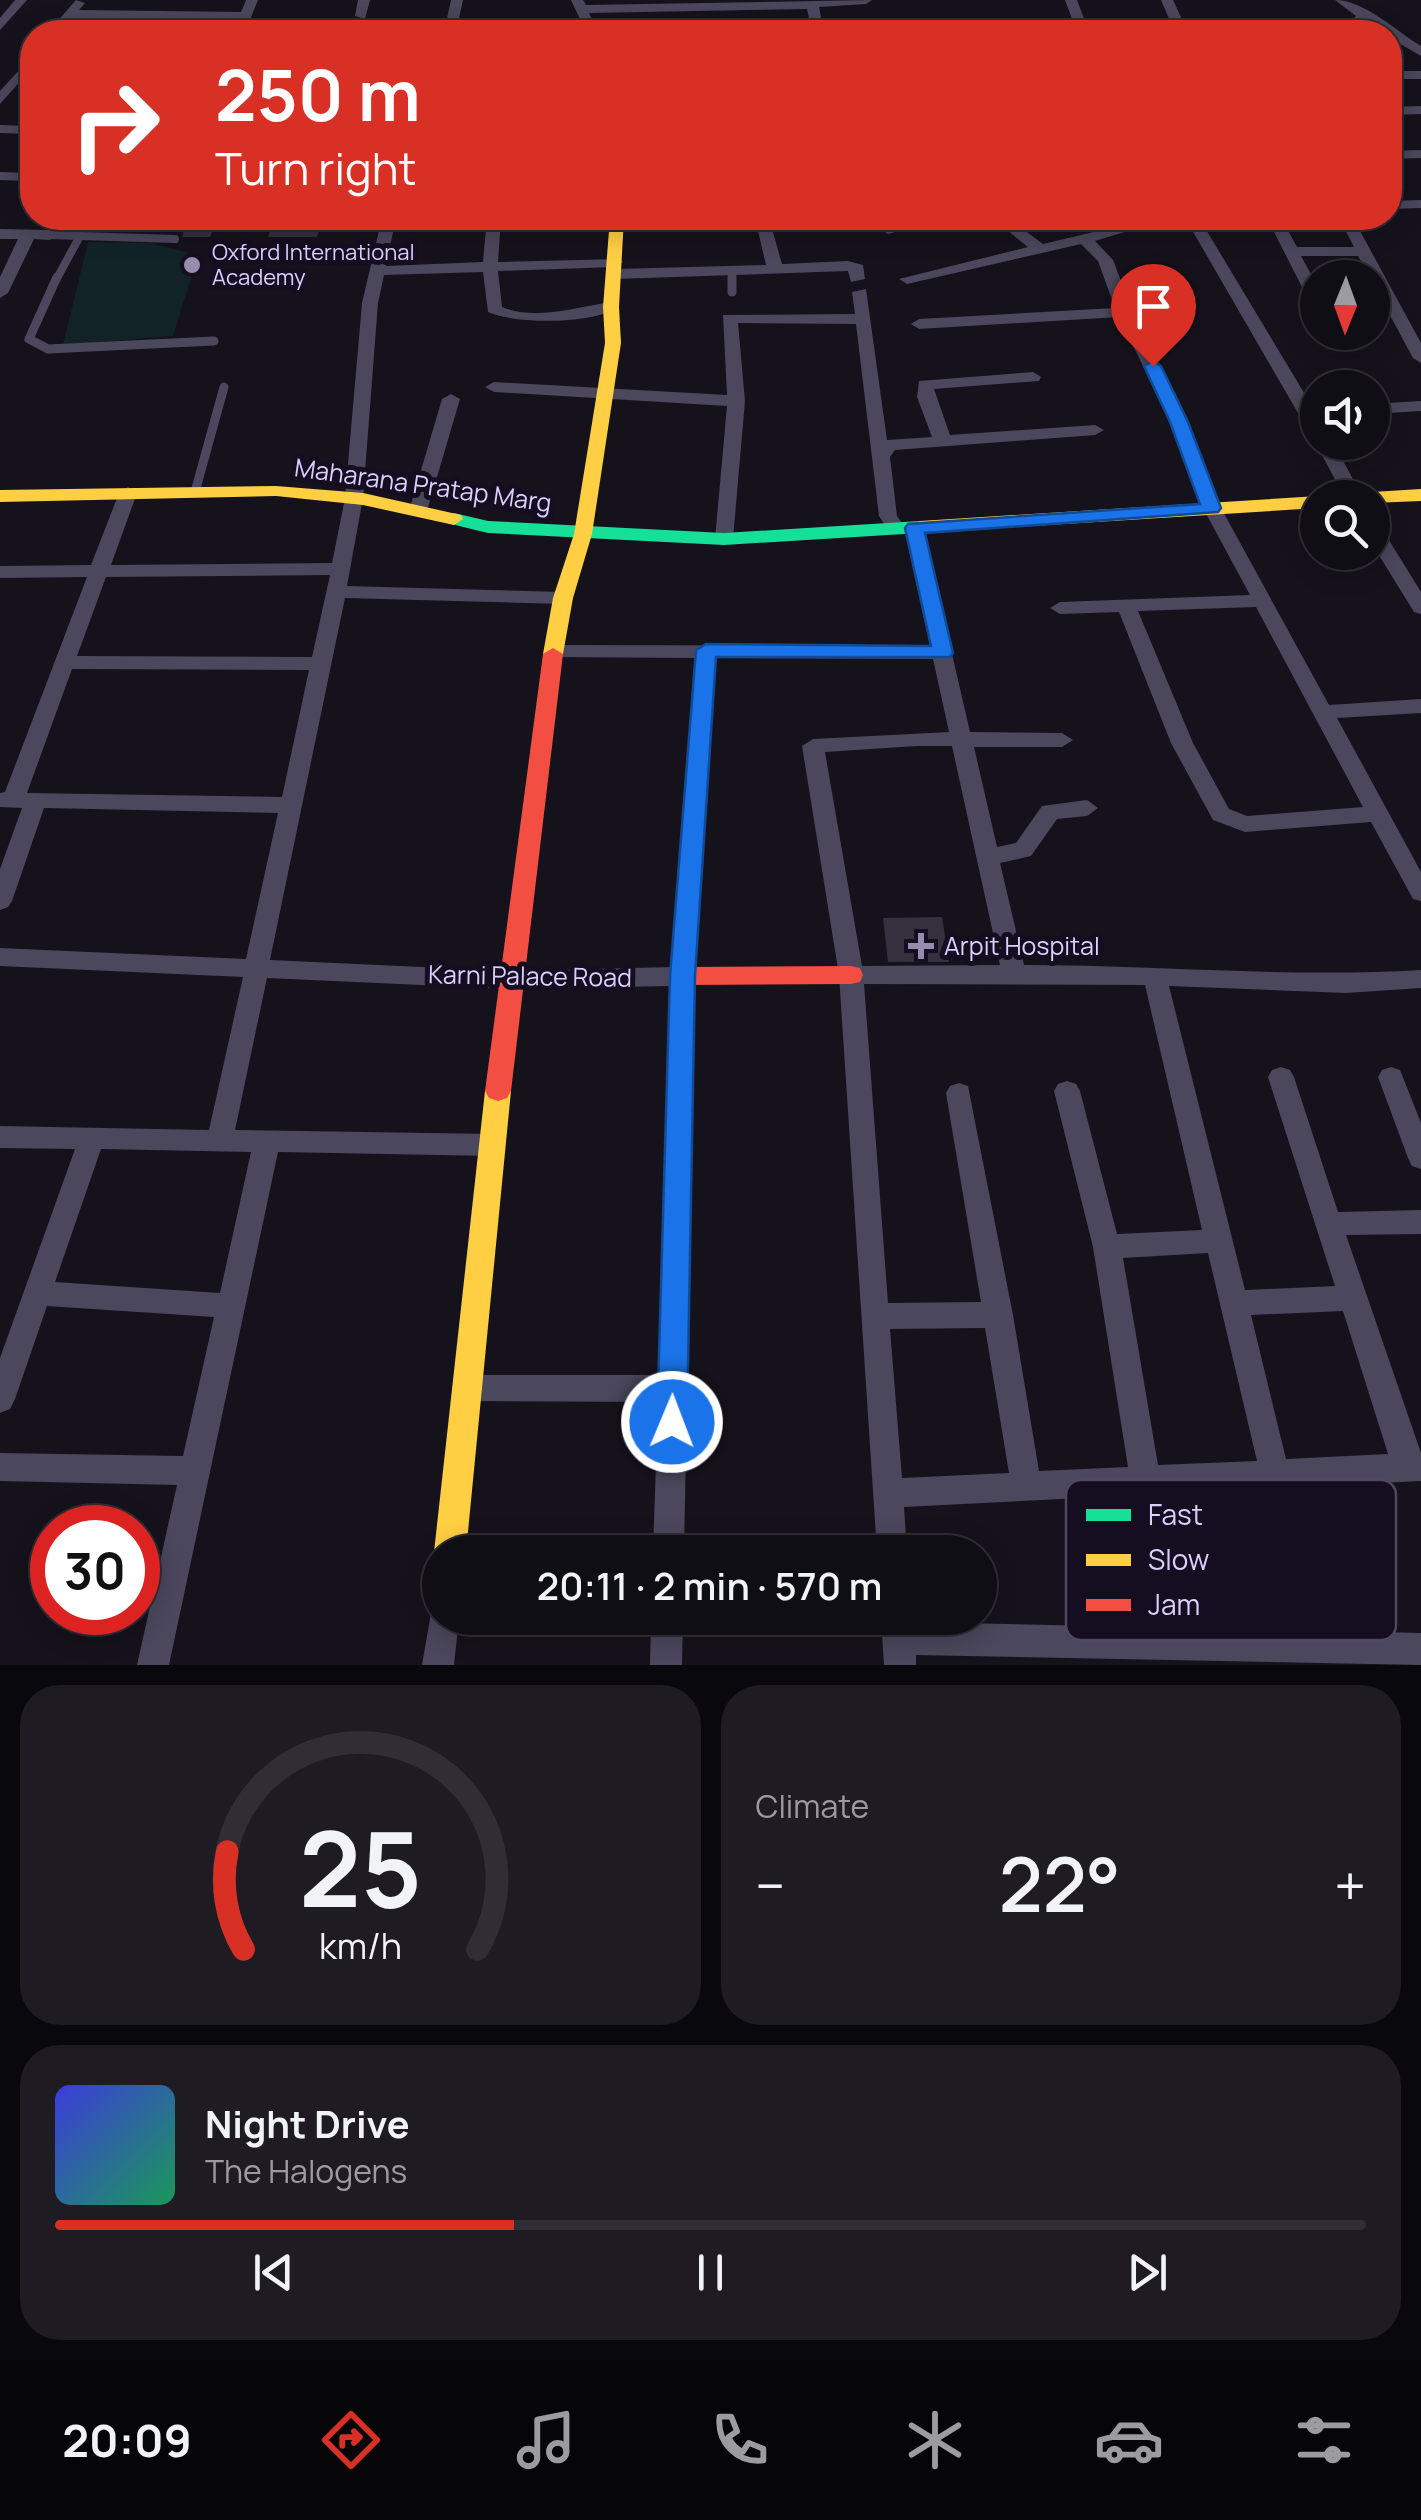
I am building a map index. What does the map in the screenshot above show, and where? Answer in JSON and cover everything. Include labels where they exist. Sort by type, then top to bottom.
[{"type":"street","points":[[3,18],[21,0]]},
{"type":"street","points":[[65,20],[82,0]]},
{"type":"street","points":[[244,20],[252,0]]},
{"type":"street","points":[[362,16],[364,0]]},
{"type":"street","points":[[579,4],[812,5],[866,0]]},
{"type":"street","points":[[1342,0],[1372,20]]},
{"type":"street","points":[[812,5],[815,20]]},
{"type":"street","points":[[70,14],[246,16]]},
{"type":"street","points":[[1359,20],[1365,15]]},
{"type":"street","points":[[0,100],[20,74]]},
{"type":"street","points":[[12,84],[20,84]]},
{"type":"street","points":[[220,1141],[354,498],[370,302],[387,230]]},
{"type":"street","points":[[493,230],[490,266],[494,309],[503,315],[540,316],[611,308]]},
{"type":"street","points":[[452,1535],[508,980],[553,651],[583,534],[614,344],[611,308],[617,230]]},
{"type":"street","points":[[765,230],[776,269]]},
{"type":"street","points":[[1015,230],[1037,246]]},
{"type":"street","points":[[908,279],[1037,246],[1123,230]]},
{"type":"street","points":[[1199,230],[1300,394]]},
{"type":"street","points":[[1280,230],[1300,270]]},
{"type":"street","points":[[1352,230],[1412,328],[1421,358]]},
{"type":"street","points":[[0,234],[50,235]]},
{"type":"street","points":[[0,293],[28,235]]},
{"type":"street","points":[[1084,238],[1105,260],[1125,312],[1179,422],[1212,508],[1421,893]]},
{"type":"street","points":[[1290,252],[1363,250]]},
{"type":"street","points":[[378,271],[490,266],[732,271],[857,268],[888,516],[906,528],[942,653],[1014,975]]},
{"type":"street","points":[[724,540],[736,401],[731,304],[863,319]]},
{"type":"street","points":[[918,324],[1125,312]]},
{"type":"street","points":[[943,441],[926,397],[926,385],[1032,377]]},
{"type":"street","points":[[494,387],[736,401]]},
{"type":"street","points":[[418,511],[450,399]]},
{"type":"street","points":[[1390,408],[1421,406]]},
{"type":"street","points":[[881,456],[890,446],[1095,430]]},
{"type":"street","name":"Maharana Pratap Marg","points":[[0,496],[276,491],[354,498],[488,527],[724,540],[1300,503]]},
{"type":"street","points":[[0,901],[17,800],[128,492]]},
{"type":"street","points":[[1390,497],[1421,496]]},
{"type":"street","points":[[1390,557],[1421,608]]},
{"type":"street","points":[[0,572],[99,571],[338,581],[564,598]]},
{"type":"street","points":[[1060,608],[1262,600]]},
{"type":"street","points":[[1126,606],[1182,743],[1221,814],[1258,824],[1378,814]]},
{"type":"street","points":[[669,1535],[683,976],[706,650]]},
{"type":"street","points":[[553,651],[942,653]]},
{"type":"street","points":[[65,662],[322,664]]},
{"type":"street","points":[[1323,712],[1421,706]]},
{"type":"street","points":[[891,1535],[851,976],[812,746],[917,739],[1062,740]]},
{"type":"street","points":[[17,800],[290,805]]},
{"type":"street","points":[[988,858],[1023,850],[1050,812],[1087,808]]},
{"type":"street","name":"Karni Palace Road","points":[[0,957],[508,980],[1014,975],[1346,984],[1421,979]]},
{"type":"street","points":[[1155,976],[1275,1474]]},
{"type":"street","points":[[1068,1091],[1107,1247],[1146,1480],[1415,1468],[1353,1298],[1281,1076]]},
{"type":"street","points":[[1391,1077],[1421,1158]]},
{"type":"street","points":[[959,1093],[1026,1486]]},
{"type":"street","points":[[0,1137],[492,1145]]},
{"type":"street","points":[[0,1400],[92,1138]]},
{"type":"street","points":[[153,1665],[268,1141]]},
{"type":"street","points":[[1329,1224],[1421,1222]]},
{"type":"street","points":[[1107,1247],[1217,1241]]},
{"type":"street","points":[[37,1294],[232,1306]]},
{"type":"street","points":[[1232,1303],[1353,1298]]},
{"type":"street","points":[[875,1316],[998,1315]]},
{"type":"street","points":[[467,1388],[673,1389]]},
{"type":"street","points":[[0,1466],[195,1470]]},
{"type":"street","points":[[888,1493],[1066,1484]]},
{"type":"street","points":[[438,1665],[441,1635]]},
{"type":"street","points":[[666,1665],[667,1635]]},
{"type":"street","points":[[899,1640],[1166,1656],[1386,1657],[1421,1649]]},
{"type":"lane","points":[[50,235],[175,239]]},
{"type":"lane","points":[[80,236],[43,302],[28,339],[35,346],[48,349],[214,341]]},
{"type":"lane","points":[[731,304],[732,271]]},
{"type":"lane","points":[[195,492],[224,387]]},
{"type":"shaded area","points":[[88,242],[150,243],[198,255],[173,336],[63,345]]},
{"type":"building","points":[[184,230],[213,230],[210,237],[182,237]]},
{"type":"building","points":[[271,230],[319,230],[317,237],[268,237]]},
{"type":"building","points":[[942,917],[949,962],[888,962],[883,918]]},
{"type":"traffic: fast","points":[[454,519],[488,527],[724,539],[920,527]]},
{"type":"traffic: slow","points":[[553,654],[563,598],[583,534],[613,343],[611,307],[616,230]]},
{"type":"traffic: slow","points":[[0,496],[276,491],[363,499],[454,519]]},
{"type":"traffic: slow","points":[[1390,497],[1421,495]]},
{"type":"traffic: slow","points":[[920,527],[1300,503]]},
{"type":"traffic: slow","points":[[452,1535],[498,1091]]},
{"type":"traffic: jam","points":[[498,1091],[553,654]]},
{"type":"traffic: jam","points":[[683,976],[851,975]]},
{"type":"place","name":"Oxford International Academy","points":[[192,265]]},
{"type":"place","name":"Arpit Hospital","points":[[921,946]]},
{"type":"route","points":[[672,1422],[683,976],[706,650],[942,653],[914,528],[1212,508],[1153,366]]}]
